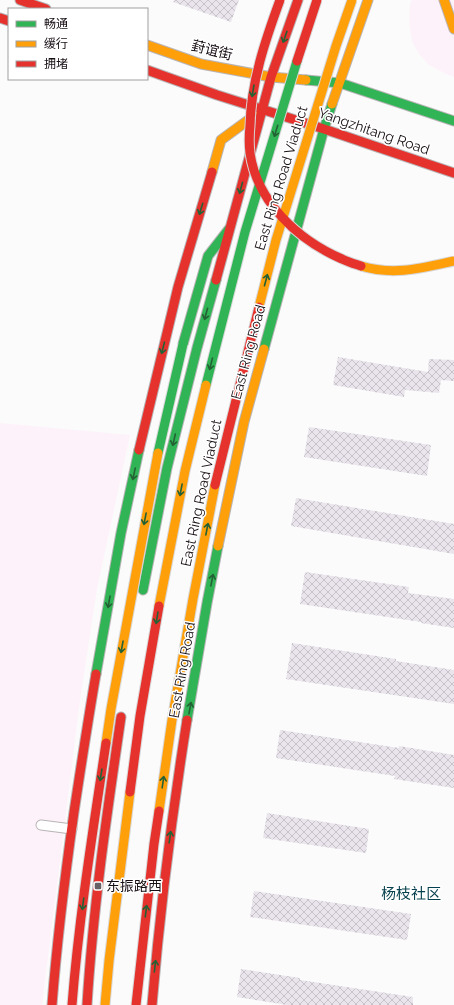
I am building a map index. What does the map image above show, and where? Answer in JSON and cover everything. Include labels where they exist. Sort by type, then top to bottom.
[{"type":"main road","points":[[20,0],[43,8]]},
{"type":"main road","points":[[280,0],[258,64],[251,104],[250,122],[250,155],[252,165],[259,185],[271,204],[278,214],[311,242],[328,252],[359,266],[397,271],[421,268],[454,260]]},
{"type":"main road","points":[[142,597],[170,453],[197,348],[271,78],[298,0]]},
{"type":"main road","name":"East Ring Road Viaduct","points":[[105,1005],[109,961],[140,716],[161,592],[185,472],[210,366],[245,232],[304,37],[317,0]]},
{"type":"main road","name":"East Ring Road Viaduct","points":[[136,1005],[154,844],[171,728],[193,599],[216,481],[276,240],[336,46],[352,0]]},
{"type":"main road","name":"East Ring Road","points":[[152,1005],[169,846],[186,730],[229,490],[244,422],[324,129],[368,0]]},
{"type":"main road","points":[[444,0],[454,29]]},
{"type":"main road","name":"葑谊街","points":[[148,45],[201,64],[271,78]]},
{"type":"main road","points":[[148,70],[262,110]]},
{"type":"main road","points":[[271,78],[340,83],[452,119]]},
{"type":"main road","points":[[90,960],[82,982],[72,994],[52,1004],[64,885],[79,830],[88,718],[121,533],[146,418],[178,287],[221,140],[262,110]]},
{"type":"main road","name":"Yangzhitang Road","points":[[262,110],[324,129],[454,173]]},
{"type":"main road","points":[[72,1005],[76,958],[92,834],[111,708],[155,464],[183,344],[208,256],[229,229]]},
{"type":"main road","points":[[87,1005],[90,960],[103,843],[122,704]]},
{"type":"main road","points":[[79,830],[95,832],[100,836],[103,843]]},
{"type":"lane","points":[[41,825],[79,830]]},
{"type":"shaded area","points":[[412,0],[454,0],[454,77],[429,65],[419,54],[412,41],[409,23],[410,4]]},
{"type":"shaded area","points":[[0,423],[130,435],[97,589],[80,700],[42,1005],[0,1005]]},
{"type":"building","points":[[174,0],[239,0],[231,22],[173,2]]},
{"type":"building","points":[[338,357],[428,372],[429,359],[454,360],[454,381],[441,380],[439,393],[405,390],[404,397],[333,385]]},
{"type":"building","points":[[309,427],[431,445],[427,476],[304,457]]},
{"type":"building","points":[[296,498],[454,524],[454,554],[291,526]]},
{"type":"building","points":[[305,572],[409,587],[408,593],[454,599],[454,628],[300,604]]},
{"type":"building","points":[[292,643],[396,659],[396,661],[454,670],[454,704],[286,679]]},
{"type":"building","points":[[280,730],[454,755],[454,788],[394,779],[395,776],[276,758]]},
{"type":"building","points":[[267,813],[369,829],[366,853],[263,838]]},
{"type":"building","points":[[254,891],[411,914],[407,940],[250,917]]},
{"type":"building","points":[[241,969],[300,978],[300,980],[413,997],[413,1005],[287,1005],[237,997]]},
{"type":"traffic: fast","points":[[206,385],[245,232],[297,61]]},
{"type":"traffic: fast","points":[[306,80],[340,83],[454,121]]},
{"type":"traffic: fast","points":[[264,349],[332,104]]},
{"type":"traffic: fast","points":[[183,344],[208,256],[229,229]]},
{"type":"traffic: fast","points":[[143,590],[167,468],[197,348],[216,280]]},
{"type":"traffic: fast","points":[[158,453],[183,344]]},
{"type":"traffic: fast","points":[[96,674],[121,533],[139,450]]},
{"type":"traffic: fast","points":[[187,720],[218,546]]},
{"type":"traffic: slow","points":[[259,307],[276,240],[336,46],[352,0]]},
{"type":"traffic: slow","points":[[332,104],[368,0]]},
{"type":"traffic: slow","points":[[444,0],[454,29]]},
{"type":"traffic: slow","points":[[148,45],[201,64],[271,77],[306,80]]},
{"type":"traffic: slow","points":[[212,172],[221,140],[262,110]]},
{"type":"traffic: slow","points":[[361,266],[373,269],[396,271],[454,261]]},
{"type":"traffic: slow","points":[[218,546],[244,422],[264,349]]},
{"type":"traffic: slow","points":[[159,606],[185,471],[206,385]]},
{"type":"traffic: slow","points":[[106,743],[158,453]]},
{"type":"traffic: slow","points":[[159,811],[172,720],[215,485]]},
{"type":"traffic: slow","points":[[105,1005],[130,792]]},
{"type":"traffic: jam","points":[[20,0],[43,8]]},
{"type":"traffic: jam","points":[[280,0],[264,46],[253,94],[249,143],[254,171],[261,188],[271,203],[295,230],[326,251],[361,266]]},
{"type":"traffic: jam","points":[[216,280],[271,77],[298,0]]},
{"type":"traffic: jam","points":[[297,61],[317,0]]},
{"type":"traffic: jam","points":[[0,18],[8,21]]},
{"type":"traffic: jam","points":[[148,70],[217,95],[454,173]]},
{"type":"traffic: jam","points":[[139,450],[178,287],[212,172]]},
{"type":"traffic: jam","points":[[215,485],[259,307]]},
{"type":"traffic: jam","points":[[130,792],[140,716],[159,606]]},
{"type":"traffic: jam","points":[[52,1005],[67,860],[96,674]]},
{"type":"traffic: jam","points":[[87,1005],[97,897],[121,717]]},
{"type":"traffic: jam","points":[[152,1005],[167,862],[187,720]]},
{"type":"traffic: jam","points":[[72,1005],[82,906],[106,743]]},
{"type":"traffic: jam","points":[[136,1005],[159,811]]},
{"type":"place","name":"东振路西","points":[[98,886]]},
{"type":"district","name":"杨枝社区","points":[[411,894]]}]
